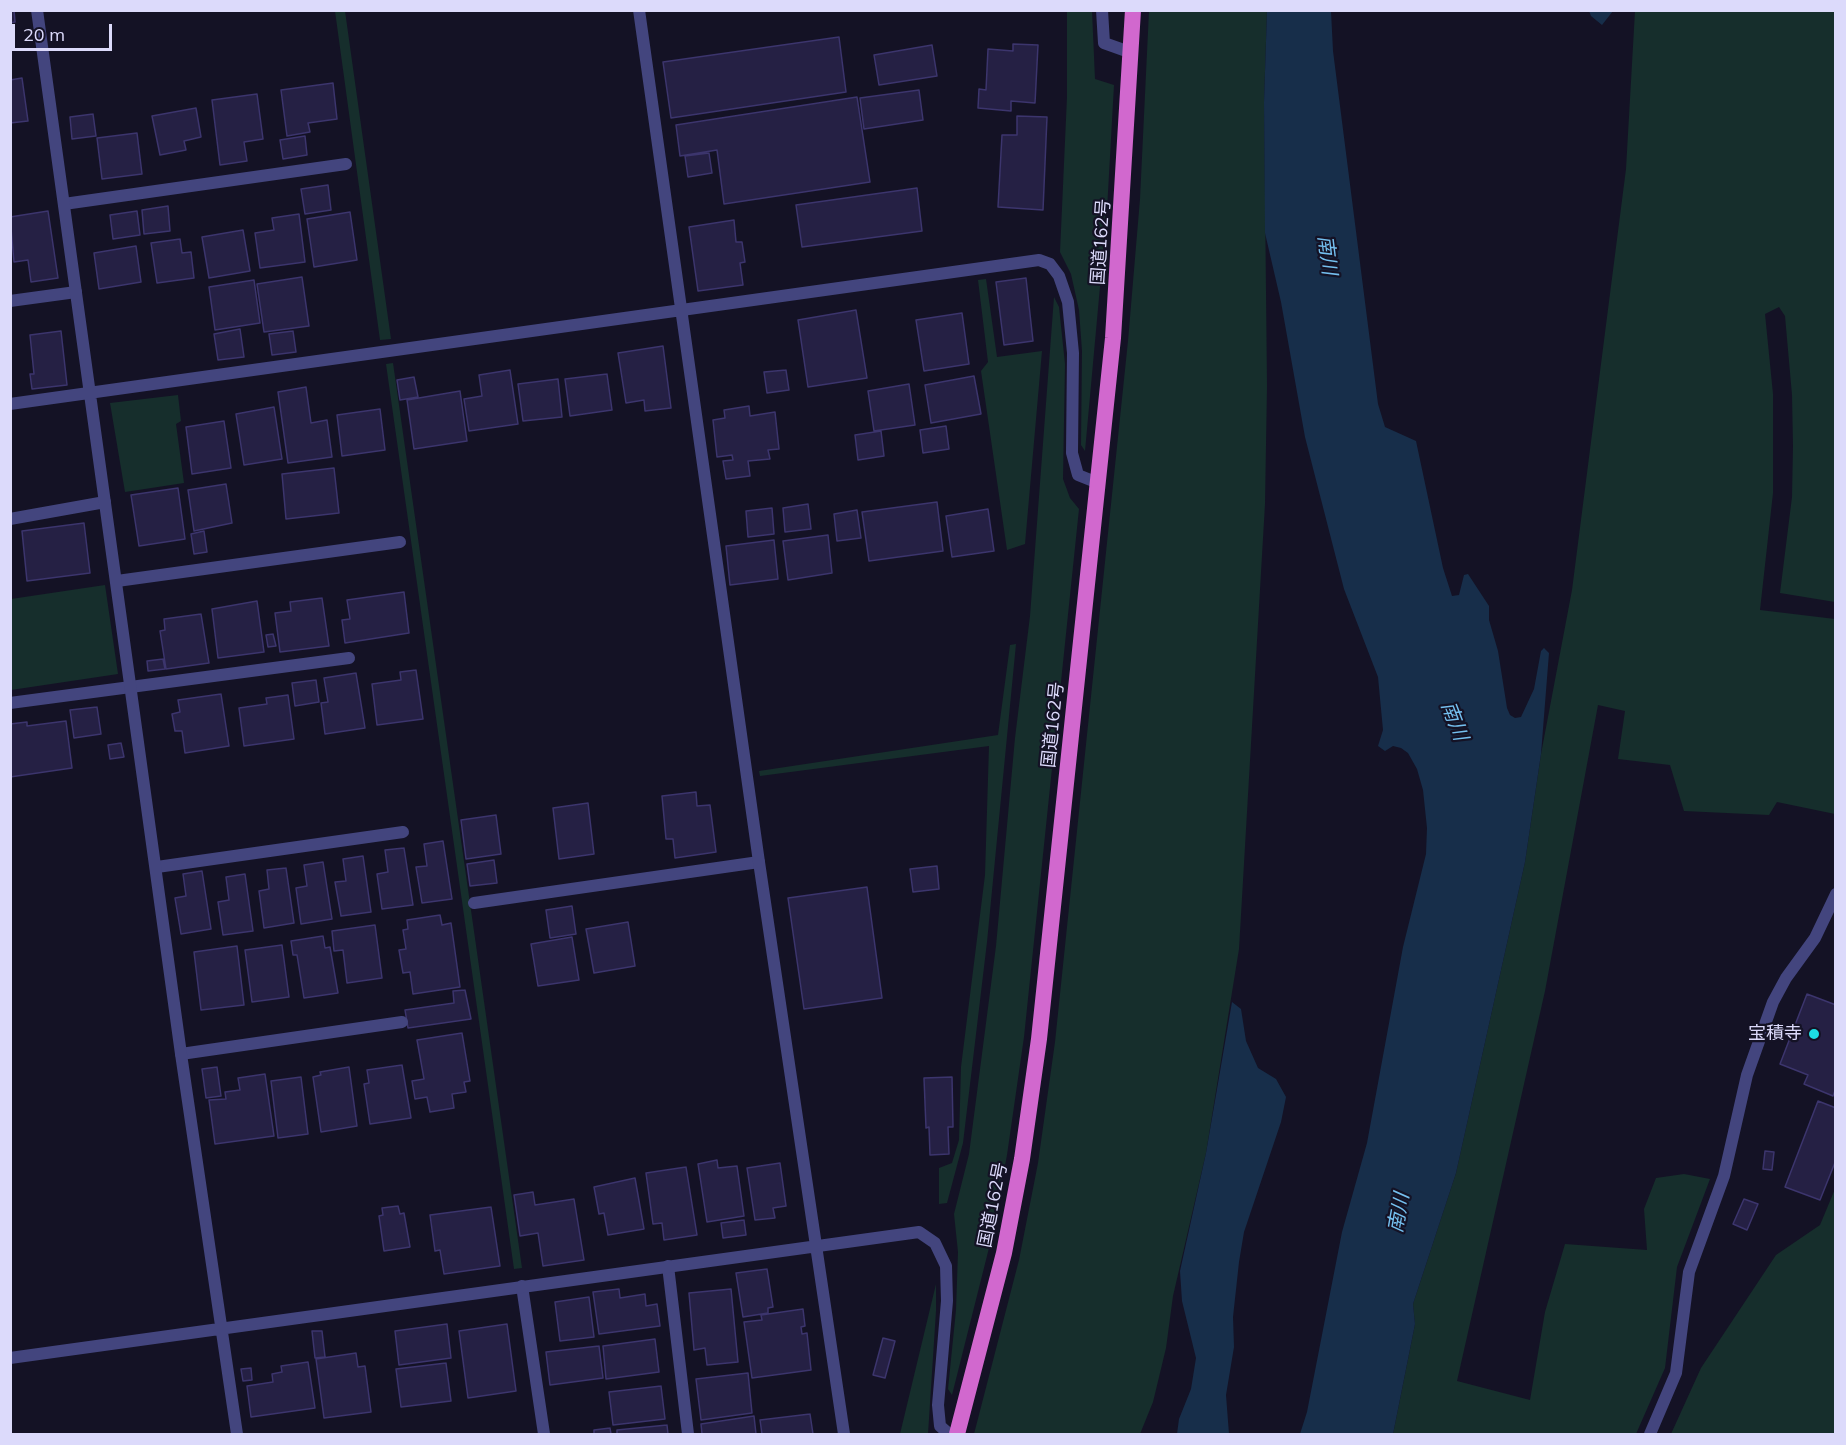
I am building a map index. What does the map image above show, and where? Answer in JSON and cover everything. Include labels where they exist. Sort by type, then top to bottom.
[{"type":"highway","name":"国道162号","points":[[957,1434],[1004,1253],[1024,1148],[1040,1039],[1113,338],[1133,10]]},
{"type":"street","points":[[36,10],[157,867],[181,1054],[237,1434]]},
{"type":"street","points":[[639,10],[759,862],[844,1434]]},
{"type":"street","points":[[1102,10],[1104,43],[1132,53]]},
{"type":"street","points":[[64,204],[346,164]]},
{"type":"street","points":[[10,404],[1038,260],[1050,264],[1059,276],[1068,302],[1073,353],[1072,453],[1078,475],[1098,483]]},
{"type":"street","points":[[10,301],[76,292]]},
{"type":"street","points":[[10,519],[105,502]]},
{"type":"street","points":[[117,581],[400,542]]},
{"type":"street","points":[[10,703],[131,685],[152,685],[349,658]]},
{"type":"street","points":[[157,867],[403,832]]},
{"type":"street","points":[[474,903],[759,862]]},
{"type":"street","points":[[1650,1434],[1676,1373],[1689,1272],[1724,1176],[1747,1075],[1773,1002],[1785,978],[1815,938],[1836,894]]},
{"type":"street","points":[[181,1054],[402,1022]]},
{"type":"street","points":[[10,1358],[919,1232],[935,1243],[946,1266],[947,1301],[938,1405],[940,1426],[949,1434]]},
{"type":"street","points":[[668,1266],[688,1434]]},
{"type":"street","points":[[522,1286],[544,1434]]},
{"type":"green space","points":[[335,11],[345,11],[391,339],[380,340]]},
{"type":"green space","points":[[1067,11],[1092,11],[1095,79],[1114,85],[1107,210],[1085,451],[1081,445],[1082,351],[1079,310],[1071,274],[1060,252],[1067,97]]},
{"type":"green space","points":[[1149,11],[1267,11],[1264,102],[1267,386],[1265,504],[1239,949],[1206,1153],[1173,1296],[1166,1348],[1153,1402],[1140,1434],[974,1434],[1019,1260],[1038,1163],[1055,1042],[1128,341],[1140,199]]},
{"type":"green space","points":[[1635,11],[1835,11],[1835,602],[1780,593],[1792,497],[1793,446],[1792,395],[1785,316],[1779,307],[1765,314],[1773,394],[1773,493],[1760,610],[1835,619],[1835,814],[1777,802],[1769,815],[1684,811],[1670,765],[1618,759],[1625,711],[1598,705],[1545,991],[1457,1381],[1530,1400],[1545,1312],[1565,1244],[1647,1250],[1644,1209],[1656,1178],[1684,1174],[1710,1179],[1677,1267],[1665,1368],[1636,1434],[1393,1434],[1415,1324],[1413,1304],[1456,1173],[1525,862],[1541,754],[1572,590],[1626,169]]},
{"type":"green space","points":[[986,279],[997,357],[1042,351],[1025,544],[1007,550],[981,371],[988,362],[978,280]]},
{"type":"green space","points":[[1054,297],[1059,307],[1065,364],[1063,479],[1070,498],[1079,509],[1024,1037],[1007,1155],[991,1240],[952,1395],[948,1389],[956,1310],[958,1252],[954,1214],[969,1154],[996,946],[1015,738],[1030,616]]},
{"type":"green space","points":[[393,363],[522,1268],[514,1269],[386,364]]},
{"type":"green space","points":[[178,395],[181,421],[176,424],[184,483],[125,492],[110,403]]},
{"type":"green space","points":[[105,585],[118,674],[11,690],[11,599]]},
{"type":"green space","points":[[1016,644],[987,942],[963,1143],[947,1203],[939,1204],[939,1168],[952,1163],[959,1140],[961,1067],[985,875],[989,746],[760,776],[759,771],[998,735],[1010,645]]},
{"type":"green space","points":[[1835,1189],[1835,1434],[1671,1434],[1701,1368],[1776,1255],[1820,1225]]},
{"type":"green space","points":[[936,1284],[928,1434],[900,1434]]},
{"type":"water","points":[[1589,10],[1613,11],[1602,25],[1591,16]]},
{"type":"water","name":"南川","points":[[1267,11],[1331,11],[1333,51],[1378,404],[1385,427],[1416,441],[1443,568],[1452,596],[1459,595],[1464,575],[1468,574],[1489,606],[1489,620],[1498,651],[1507,708],[1510,715],[1515,718],[1521,717],[1534,689],[1541,651],[1544,648],[1549,653],[1541,754],[1525,862],[1456,1173],[1413,1304],[1415,1324],[1393,1434],[1300,1434],[1307,1412],[1342,1232],[1367,1143],[1403,947],[1426,854],[1427,828],[1423,790],[1417,769],[1408,753],[1393,746],[1385,751],[1378,746],[1383,730],[1378,677],[1344,589],[1305,437],[1281,302],[1265,233],[1264,102]]},
{"type":"water","points":[[1232,1002],[1241,1009],[1246,1041],[1258,1068],[1276,1079],[1286,1097],[1281,1122],[1244,1232],[1233,1317],[1234,1347],[1226,1395],[1229,1434],[1177,1434],[1179,1419],[1191,1389],[1196,1358],[1182,1301],[1180,1271],[1206,1153]]},
{"type":"building","points":[[10,10],[14,10],[15,22],[10,23]]},
{"type":"building","points":[[839,37],[846,92],[671,118],[663,62]]},
{"type":"building","points":[[1013,44],[1038,45],[1035,103],[1011,101],[1011,111],[978,108],[979,89],[986,90],[988,49],[1013,51]]},
{"type":"building","points":[[932,45],[937,76],[879,85],[874,55]]},
{"type":"building","points":[[22,78],[28,121],[10,123],[10,80]]},
{"type":"building","points":[[333,83],[337,119],[308,123],[310,132],[287,136],[281,90]]},
{"type":"building","points":[[919,90],[923,120],[864,129],[860,98]]},
{"type":"building","points":[[257,94],[263,139],[244,142],[247,161],[220,165],[212,100]]},
{"type":"building","points":[[857,97],[870,182],[724,204],[717,150],[680,156],[676,125]]},
{"type":"building","points":[[196,108],[201,137],[184,141],[186,150],[160,155],[152,116]]},
{"type":"building","points":[[93,114],[96,136],[72,139],[70,117]]},
{"type":"building","points":[[1017,116],[1047,117],[1043,210],[998,207],[1002,135],[1017,135]]},
{"type":"building","points":[[137,133],[142,174],[102,179],[97,138]]},
{"type":"building","points":[[305,136],[307,155],[283,159],[280,140]]},
{"type":"building","points":[[709,153],[712,173],[688,177],[685,156]]},
{"type":"building","points":[[328,185],[331,210],[305,214],[301,189]]},
{"type":"building","points":[[917,188],[922,231],[802,247],[796,205]]},
{"type":"building","points":[[168,206],[170,231],[144,234],[142,210]]},
{"type":"building","points":[[48,211],[58,278],[31,282],[28,260],[14,262],[10,217]]},
{"type":"building","points":[[137,211],[140,235],[113,239],[110,215]]},
{"type":"building","points":[[350,212],[357,260],[314,267],[307,219]]},
{"type":"building","points":[[299,214],[305,262],[260,268],[255,233],[274,230],[272,218]]},
{"type":"building","points":[[734,220],[736,242],[742,242],[745,262],[740,263],[743,285],[698,291],[689,227]]},
{"type":"building","points":[[243,230],[250,271],[209,278],[202,237]]},
{"type":"building","points":[[180,239],[182,253],[191,252],[194,278],[157,283],[151,243]]},
{"type":"building","points":[[136,246],[141,282],[99,289],[94,253]]},
{"type":"building","points":[[302,277],[309,326],[264,332],[257,284]]},
{"type":"building","points":[[1026,278],[1033,341],[1004,345],[996,282]]},
{"type":"building","points":[[254,280],[260,323],[215,330],[209,287]]},
{"type":"building","points":[[856,310],[867,378],[808,387],[798,320]]},
{"type":"building","points":[[962,313],[969,364],[924,371],[916,320]]},
{"type":"building","points":[[240,329],[244,357],[218,360],[214,334]]},
{"type":"building","points":[[61,331],[67,385],[32,389],[30,374],[34,374],[30,335]]},
{"type":"building","points":[[293,331],[296,352],[272,355],[269,334]]},
{"type":"building","points":[[663,346],[671,408],[645,411],[644,400],[626,403],[618,353]]},
{"type":"building","points":[[510,370],[518,424],[469,431],[464,399],[482,396],[479,375]]},
{"type":"building","points":[[786,370],[789,390],[767,393],[764,372]]},
{"type":"building","points":[[607,374],[612,410],[570,416],[565,379]]},
{"type":"building","points":[[974,376],[981,414],[931,423],[925,385]]},
{"type":"building","points":[[414,377],[418,397],[400,400],[397,380]]},
{"type":"building","points":[[558,379],[562,417],[523,421],[518,384]]},
{"type":"building","points":[[909,384],[915,425],[874,431],[868,391]]},
{"type":"building","points":[[306,387],[311,423],[327,420],[332,457],[288,463],[278,392]]},
{"type":"building","points":[[460,391],[467,441],[414,449],[407,400]]},
{"type":"building","points":[[749,406],[750,416],[775,412],[779,449],[768,450],[770,459],[748,461],[750,476],[726,479],[723,461],[733,460],[732,455],[717,457],[713,420],[725,418],[724,410]]},
{"type":"building","points":[[274,407],[282,459],[244,465],[236,414]]},
{"type":"building","points":[[380,409],[385,450],[342,456],[337,415]]},
{"type":"building","points":[[224,421],[231,468],[192,474],[186,427]]},
{"type":"building","points":[[946,426],[949,449],[923,453],[920,430]]},
{"type":"building","points":[[881,431],[884,456],[858,460],[855,435]]},
{"type":"building","points":[[334,468],[339,513],[286,519],[282,474]]},
{"type":"building","points":[[226,484],[232,523],[194,531],[188,490]]},
{"type":"building","points":[[178,488],[185,539],[139,546],[131,495]]},
{"type":"building","points":[[937,502],[943,551],[869,561],[862,512]]},
{"type":"building","points":[[808,504],[811,529],[785,532],[783,508]]},
{"type":"building","points":[[772,508],[774,534],[748,537],[746,511]]},
{"type":"building","points":[[988,509],[994,551],[952,557],[946,516]]},
{"type":"building","points":[[857,510],[861,538],[837,541],[834,514]]},
{"type":"building","points":[[84,523],[90,573],[27,581],[22,531]]},
{"type":"building","points":[[204,531],[207,552],[194,554],[191,534]]},
{"type":"building","points":[[828,535],[832,573],[788,580],[783,541]]},
{"type":"building","points":[[774,540],[778,579],[730,585],[726,546]]},
{"type":"building","points":[[404,592],[409,633],[345,643],[342,620],[350,619],[347,600]]},
{"type":"building","points":[[322,598],[329,646],[280,652],[275,613],[291,611],[290,602]]},
{"type":"building","points":[[257,601],[264,652],[218,658],[212,609]]},
{"type":"building","points":[[201,614],[209,663],[166,669],[160,631],[165,630],[164,619]]},
{"type":"building","points":[[273,634],[276,646],[268,647],[266,635]]},
{"type":"building","points":[[163,659],[165,669],[148,671],[147,661]]},
{"type":"building","points":[[416,670],[423,719],[377,725],[372,684],[401,680],[400,672]]},
{"type":"building","points":[[356,673],[365,728],[325,734],[321,703],[328,702],[324,678]]},
{"type":"building","points":[[316,680],[319,702],[295,706],[292,683]]},
{"type":"building","points":[[221,694],[229,746],[185,753],[182,731],[175,731],[172,714],[180,712],[178,700]]},
{"type":"building","points":[[288,695],[294,739],[244,746],[239,708],[267,704],[266,698]]},
{"type":"building","points":[[97,707],[101,734],[74,738],[70,710]]},
{"type":"building","points":[[66,721],[72,768],[10,777],[10,724],[27,722],[27,726]]},
{"type":"building","points":[[121,743],[124,757],[110,759],[108,745]]},
{"type":"building","points":[[696,792],[697,806],[710,805],[716,852],[675,858],[673,839],[666,839],[662,796]]},
{"type":"building","points":[[588,803],[594,854],[559,859],[553,808]]},
{"type":"building","points":[[496,815],[501,854],[466,859],[461,820]]},
{"type":"building","points":[[443,841],[452,899],[422,903],[416,867],[427,866],[424,844]]},
{"type":"building","points":[[404,848],[413,905],[382,909],[377,874],[388,872],[385,850]]},
{"type":"building","points":[[363,856],[371,912],[341,916],[335,882],[346,881],[343,859]]},
{"type":"building","points":[[494,860],[497,883],[470,886],[467,864]]},
{"type":"building","points":[[323,862],[332,919],[301,924],[296,888],[307,886],[304,865]]},
{"type":"building","points":[[937,866],[939,889],[913,892],[910,869]]},
{"type":"building","points":[[286,868],[294,923],[264,928],[259,891],[269,889],[267,870]]},
{"type":"building","points":[[202,871],[211,929],[181,934],[175,898],[186,896],[183,874]]},
{"type":"building","points":[[245,874],[253,931],[223,935],[218,902],[229,900],[226,877]]},
{"type":"building","points":[[867,887],[882,998],[804,1009],[788,898]]},
{"type":"building","points":[[572,906],[576,934],[550,938],[546,910]]},
{"type":"building","points":[[440,915],[442,925],[451,923],[460,987],[413,994],[410,972],[403,973],[399,950],[406,949],[403,930],[408,929],[407,920]]},
{"type":"building","points":[[628,922],[635,966],[594,973],[586,929]]},
{"type":"building","points":[[375,925],[382,978],[347,983],[343,950],[334,951],[332,931]]},
{"type":"building","points":[[323,936],[325,948],[330,947],[338,993],[304,998],[297,955],[293,955],[291,941]]},
{"type":"building","points":[[572,937],[579,980],[538,986],[531,944]]},
{"type":"building","points":[[282,945],[289,997],[252,1002],[245,950]]},
{"type":"building","points":[[237,946],[244,1005],[201,1010],[194,952]]},
{"type":"building","points":[[465,990],[471,1019],[408,1028],[405,1010],[454,1003],[453,991]]},
{"type":"building","name":"宝積寺","points":[[1807,994],[1836,1005],[1836,1088],[1833,1096],[1804,1084],[1808,1075],[1780,1064]]},
{"type":"building","points":[[462,1033],[470,1081],[464,1082],[466,1092],[452,1094],[454,1108],[430,1112],[427,1097],[415,1099],[412,1081],[424,1079],[417,1040]]},
{"type":"building","points":[[402,1065],[411,1118],[370,1124],[364,1084],[369,1083],[367,1070]]},
{"type":"building","points":[[217,1067],[221,1096],[206,1098],[202,1069]]},
{"type":"building","points":[[349,1067],[357,1126],[321,1132],[313,1077],[321,1075],[320,1072]]},
{"type":"building","points":[[265,1074],[274,1136],[215,1144],[209,1100],[226,1099],[225,1092],[240,1090],[238,1078]]},
{"type":"building","points":[[301,1077],[308,1134],[278,1138],[271,1081]]},
{"type":"building","points":[[952,1077],[953,1127],[948,1127],[949,1154],[930,1155],[929,1127],[926,1128],[924,1078]]},
{"type":"building","points":[[1818,1101],[1836,1108],[1836,1160],[1820,1200],[1785,1187]]},
{"type":"building","points":[[1765,1151],[1774,1152],[1772,1170],[1763,1169]]},
{"type":"building","points":[[717,1160],[718,1168],[737,1166],[744,1216],[707,1222],[698,1164]]},
{"type":"building","points":[[780,1163],[786,1206],[773,1208],[775,1218],[755,1220],[747,1168]]},
{"type":"building","points":[[686,1167],[697,1235],[664,1240],[662,1223],[653,1224],[646,1173]]},
{"type":"building","points":[[635,1178],[644,1229],[608,1235],[604,1213],[599,1214],[594,1187]]},
{"type":"building","points":[[533,1192],[535,1205],[574,1199],[584,1260],[543,1266],[538,1233],[520,1236],[514,1195]]},
{"type":"building","points":[[1744,1199],[1758,1204],[1747,1230],[1733,1224]]},
{"type":"building","points":[[398,1206],[400,1214],[404,1213],[410,1247],[384,1251],[379,1216],[383,1215],[382,1208]]},
{"type":"building","points":[[491,1207],[500,1266],[444,1274],[440,1250],[435,1251],[430,1215]]},
{"type":"building","points":[[744,1220],[746,1235],[723,1238],[721,1223]]},
{"type":"building","points":[[767,1269],[773,1307],[768,1308],[768,1313],[743,1317],[736,1273]]},
{"type":"building","points":[[619,1289],[620,1298],[645,1294],[646,1306],[657,1304],[660,1326],[599,1334],[593,1292]]},
{"type":"building","points":[[731,1289],[738,1362],[707,1365],[705,1348],[694,1350],[689,1293]]},
{"type":"building","points":[[589,1297],[594,1337],[560,1341],[555,1302]]},
{"type":"building","points":[[803,1309],[805,1326],[801,1327],[802,1334],[807,1333],[811,1370],[752,1378],[744,1322],[762,1320],[761,1315]]},
{"type":"building","points":[[447,1324],[451,1358],[399,1365],[395,1331]]},
{"type":"building","points":[[507,1324],[516,1391],[468,1398],[459,1331]]},
{"type":"building","points":[[312,1331],[322,1331],[325,1357],[315,1358]]},
{"type":"building","points":[[883,1338],[895,1341],[885,1378],[873,1375]]},
{"type":"building","points":[[655,1339],[659,1372],[606,1379],[603,1346]]},
{"type":"building","points":[[599,1346],[603,1378],[550,1385],[546,1352]]},
{"type":"building","points":[[356,1353],[358,1367],[365,1366],[371,1412],[324,1418],[316,1359]]},
{"type":"building","points":[[308,1362],[315,1408],[251,1417],[247,1386],[273,1382],[272,1374],[282,1372],[281,1366]]},
{"type":"building","points":[[446,1363],[451,1401],[401,1407],[396,1369]]},
{"type":"building","points":[[251,1368],[252,1380],[243,1381],[241,1369]]},
{"type":"building","points":[[748,1373],[752,1413],[701,1420],[696,1379]]},
{"type":"building","points":[[661,1386],[665,1419],[613,1425],[609,1392]]},
{"type":"building","points":[[810,1414],[813,1434],[762,1434],[760,1420]]},
{"type":"building","points":[[754,1416],[756,1434],[702,1434],[701,1424]]},
{"type":"building","points":[[667,1425],[668,1434],[617,1434],[617,1430]]},
{"type":"building","points":[[610,1428],[611,1434],[594,1434],[594,1430]]},
{"type":"place","name":"宝積寺","points":[[1814,1034]]}]
